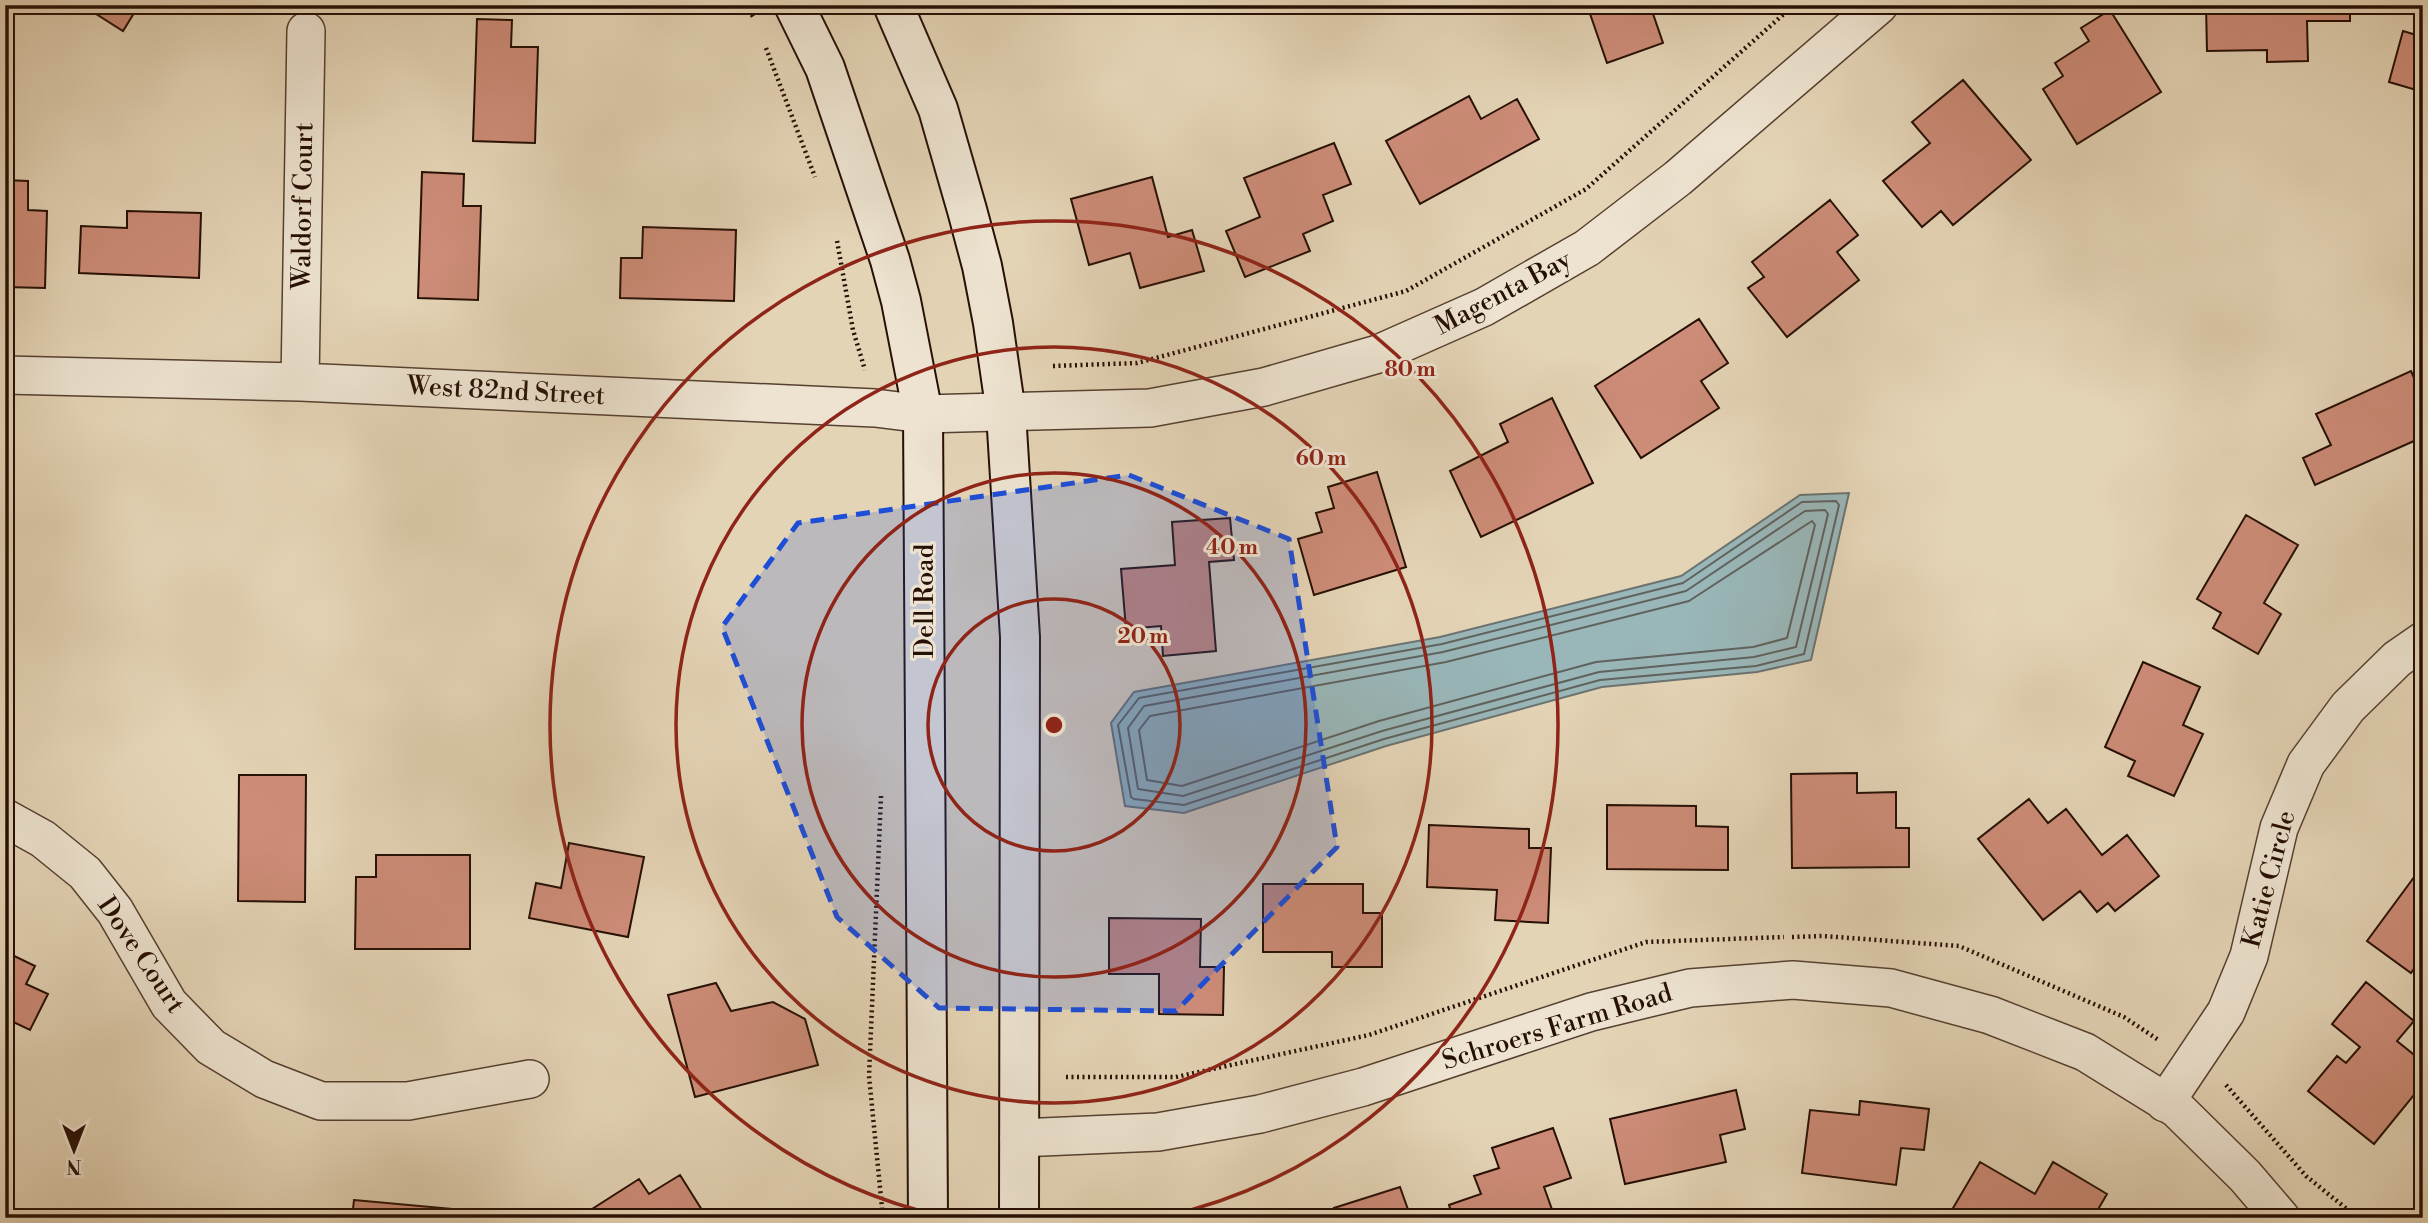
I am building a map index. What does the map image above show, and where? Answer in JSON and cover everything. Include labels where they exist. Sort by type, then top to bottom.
[{"type":"main road","name":"Dell Road","points":[[793,5],[825,68],[890,260],[901,301],[923,414],[928,1218]]},
{"type":"main road","points":[[893,5],[938,109],[967,210],[993,323],[1006,413],[1020,637],[1018,1218]]},
{"type":"street","name":"Magenta Bay","points":[[1006,413],[1150,408],[1264,387],[1378,354],[1485,307],[1587,248],[1678,178],[1869,9]]},
{"type":"street","name":"Waldorf Court","points":[[300,382],[306,31]]},
{"type":"street","name":"West 82nd Street","points":[[5,375],[300,382],[875,408],[923,414],[1006,413]]},
{"type":"street","name":"Katie Circle","points":[[2165,1103],[2226,1012],[2249,956],[2279,828],[2306,764],[2348,708],[2397,659],[2423,641]]},
{"type":"street","name":"Dove Court","points":[[5,818],[43,838],[85,873],[115,911],[169,1004],[211,1047],[264,1079],[321,1101],[408,1101],[530,1079]]},
{"type":"street","name":"Schroers Farm Road","points":[[1019,1138],[1157,1132],[1260,1114],[1363,1087],[1591,1012],[1690,988],[1793,980],[1891,988],[1990,1015],[2085,1052],[2177,1109],[2245,1175],[2281,1218]]},
{"type":"path","points":[[747,5],[757,24]]},
{"type":"path","points":[[1053,366],[1137,363],[1406,290],[1586,189],[1794,5]]},
{"type":"path","points":[[762,37],[816,179]]},
{"type":"path","points":[[836,231],[853,331],[875,408]]},
{"type":"path","points":[[882,784],[869,1076],[883,1218]]},
{"type":"highlighted area","points":[[1129,475],[1289,539],[1337,847],[1176,1011],[939,1008],[837,917],[722,627],[798,523]]},
{"type":"water","points":[[1849,493],[1811,660],[1757,672],[1602,687],[1386,746],[1184,813],[1125,806],[1111,723],[1134,692],[1440,637],[1681,576],[1800,495]]},
{"type":"building","points":[[82,5],[139,5],[123,31]]},
{"type":"building","points":[[1587,5],[1650,5],[1663,43],[1607,63]]},
{"type":"building","points":[[2206,5],[2350,5],[2350,21],[2307,21],[2308,61],[2267,62],[2267,50],[2207,51]]},
{"type":"building","points":[[2110,10],[2161,92],[2077,144],[2043,89],[2063,76],[2055,63],[2089,41],[2081,28]]},
{"type":"building","points":[[477,19],[512,20],[511,47],[538,47],[535,143],[473,141]]},
{"type":"building","points":[[2403,31],[2423,37],[2423,92],[2389,82]]},
{"type":"building","points":[[1963,80],[2031,160],[1953,225],[1941,211],[1922,227],[1883,181],[1930,143],[1912,122]]},
{"type":"building","points":[[1469,96],[1481,119],[1517,99],[1539,139],[1420,204],[1386,141]]},
{"type":"building","points":[[1334,143],[1351,184],[1323,195],[1333,221],[1303,234],[1310,251],[1245,277],[1226,231],[1260,217],[1244,178]]},
{"type":"building","points":[[422,172],[464,174],[463,206],[481,206],[478,300],[418,298]]},
{"type":"building","points":[[1152,177],[1168,237],[1192,230],[1204,271],[1140,288],[1130,253],[1089,265],[1071,199]]},
{"type":"building","points":[[5,180],[28,181],[28,210],[47,211],[45,288],[5,287]]},
{"type":"building","points":[[1830,200],[1858,235],[1837,252],[1859,280],[1787,337],[1748,288],[1764,277],[1752,262]]},
{"type":"building","points":[[127,211],[201,213],[199,278],[79,273],[81,226],[127,228]]},
{"type":"building","points":[[643,227],[736,230],[734,301],[620,298],[621,258],[642,258]]},
{"type":"building","points":[[1699,319],[1728,363],[1701,381],[1719,408],[1641,458],[1595,386]]},
{"type":"building","points":[[2411,371],[2423,398],[2423,437],[2315,485],[2303,458],[2331,445],[2316,414]]},
{"type":"building","points":[[1552,398],[1593,483],[1481,537],[1450,471],[1508,442],[1500,424]]},
{"type":"building","points":[[1377,472],[1406,567],[1314,595],[1298,539],[1322,532],[1316,513],[1334,508],[1328,487]]},
{"type":"building","points":[[2246,515],[2298,545],[2264,603],[2281,614],[2258,654],[2213,628],[2221,613],[2197,599]]},
{"type":"building","points":[[1230,518],[1234,560],[1209,562],[1216,651],[1163,656],[1161,626],[1126,629],[1121,569],[1175,565],[1172,522]]},
{"type":"building","points":[[2143,662],[2200,687],[2183,725],[2203,734],[2174,796],[2128,776],[2135,761],[2105,747]]},
{"type":"building","points":[[1857,773],[1857,793],[1896,792],[1896,828],[1909,828],[1909,867],[1792,868],[1791,774]]},
{"type":"building","points":[[239,775],[306,775],[305,902],[238,901]]},
{"type":"building","points":[[2029,799],[2048,823],[2066,809],[2102,855],[2127,835],[2159,876],[2115,911],[2108,903],[2097,912],[2080,891],[2043,920],[1978,839]]},
{"type":"building","points":[[1607,805],[1696,806],[1696,826],[1728,827],[1728,870],[1607,869]]},
{"type":"building","points":[[1429,825],[1529,829],[1529,848],[1551,848],[1548,923],[1495,920],[1497,890],[1427,887]]},
{"type":"building","points":[[569,843],[644,857],[628,937],[529,918],[536,883],[561,888]]},
{"type":"building","points":[[376,855],[470,855],[470,949],[355,949],[356,877],[376,877]]},
{"type":"building","points":[[2423,865],[2423,956],[2411,973],[2367,941]]},
{"type":"building","points":[[1263,884],[1363,884],[1363,913],[1382,913],[1382,967],[1332,967],[1332,952],[1263,952]]},
{"type":"building","points":[[1109,918],[1201,919],[1200,967],[1224,967],[1223,1015],[1159,1014],[1159,974],[1109,974]]},
{"type":"building","points":[[5,937],[13,941],[8,953],[35,966],[26,984],[48,994],[30,1030],[5,1018]]},
{"type":"building","points":[[2366,982],[2414,1021],[2397,1041],[2423,1062],[2423,1084],[2374,1144],[2308,1091],[2337,1056],[2346,1063],[2360,1047],[2332,1024]]},
{"type":"building","points":[[716,983],[731,1011],[773,1002],[805,1019],[818,1065],[695,1097],[668,995]]},
{"type":"building","points":[[1736,1090],[1745,1129],[1720,1135],[1726,1162],[1625,1184],[1610,1119]]},
{"type":"building","points":[[1860,1101],[1929,1109],[1924,1150],[1901,1148],[1896,1185],[1802,1173],[1810,1110],[1859,1115]]},
{"type":"building","points":[[1553,1128],[1571,1178],[1544,1187],[1555,1218],[1453,1218],[1449,1205],[1481,1194],[1474,1176],[1499,1168],[1492,1148]]},
{"type":"building","points":[[1980,1162],[2035,1194],[2053,1162],[2107,1194],[2093,1218],[1954,1218],[1949,1215]]},
{"type":"building","points":[[680,1175],[707,1218],[578,1218],[639,1179],[649,1194]]},
{"type":"building","points":[[1400,1187],[1411,1218],[1338,1218],[1334,1208]]},
{"type":"building","points":[[354,1200],[518,1215],[518,1218],[352,1218]]}]
